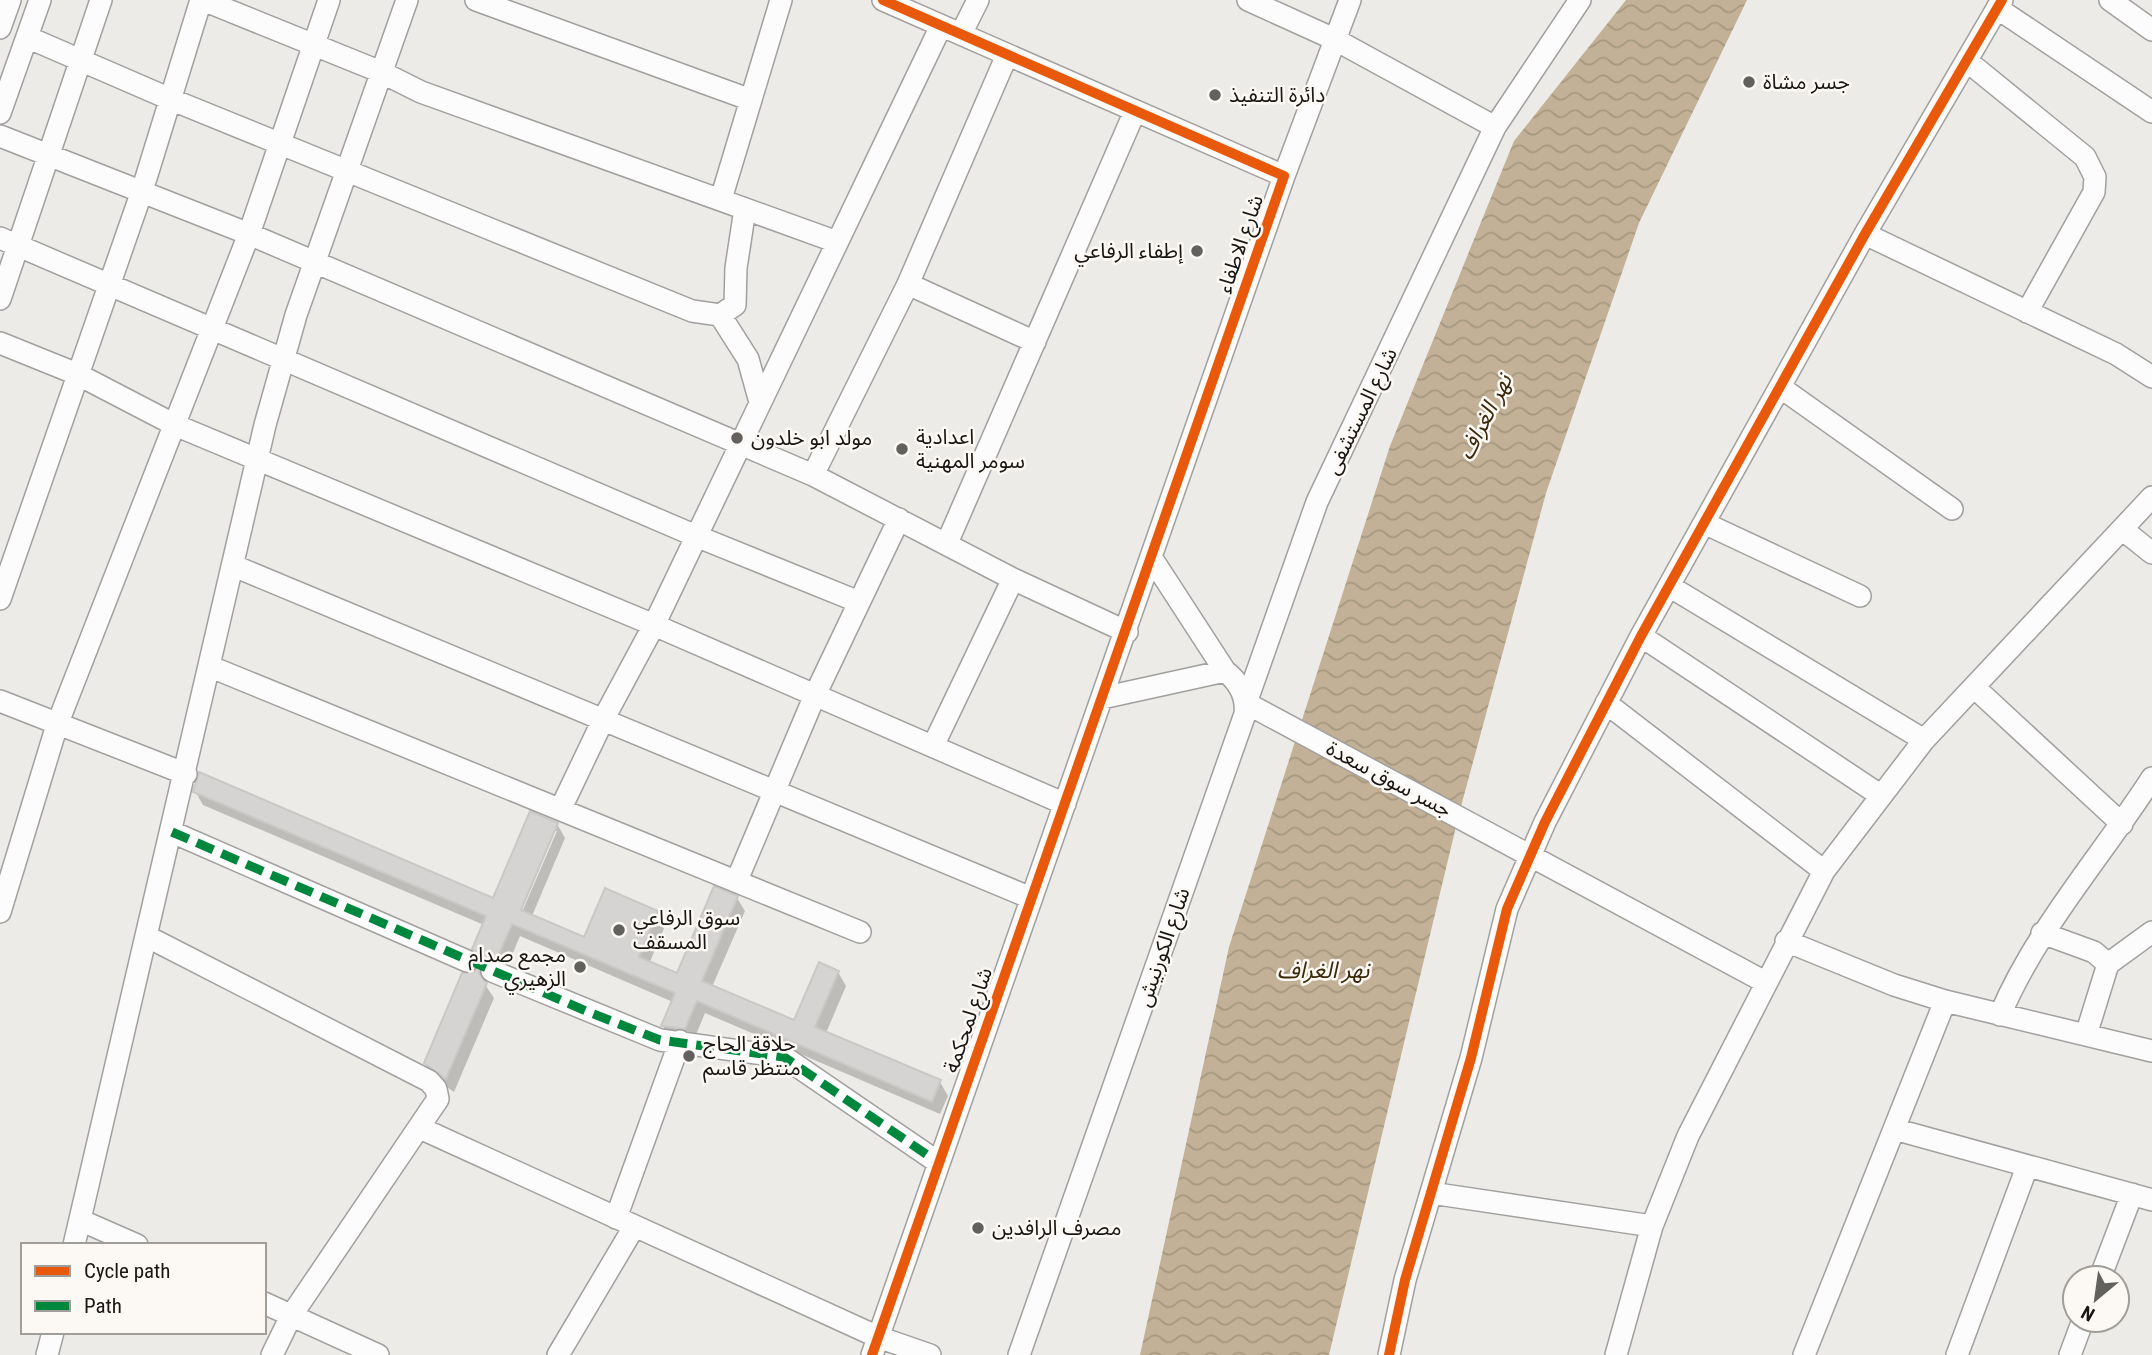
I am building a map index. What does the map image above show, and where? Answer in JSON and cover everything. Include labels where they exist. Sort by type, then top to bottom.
[{"type":"street","points":[[0,26],[10,0]]},
{"type":"street","points":[[0,113],[40,0]]},
{"type":"street","points":[[0,299],[8,241],[48,155],[100,0]]},
{"type":"street","points":[[0,598],[142,191],[202,0],[381,72],[421,92],[837,242]]},
{"type":"street","points":[[0,912],[57,725],[249,234],[329,0]]},
{"type":"street","points":[[74,1243],[173,832],[257,459],[314,263],[407,0]]},
{"type":"street","points":[[476,0],[751,100]]},
{"type":"street","points":[[721,199],[781,0]]},
{"type":"street","name":"شارع الاطفاء","points":[[883,0],[1284,176],[1102,698]]},
{"type":"street","points":[[961,34],[978,0]]},
{"type":"street","points":[[1248,0],[1334,39],[1495,127]]},
{"type":"street","points":[[1284,176],[1350,0]]},
{"type":"street","name":"شارع المستشفى","points":[[1246,703],[1317,502],[1495,127],[1580,0]]},
{"type":"street","points":[[2110,0],[2152,30]]},
{"type":"street","points":[[1389,1355],[1405,1280],[1471,1058],[1507,909],[1545,822],[1641,636],[1865,234],[2000,4],[2152,112]]},
{"type":"street","points":[[561,808],[604,718],[654,625],[941,26]]},
{"type":"street","points":[[27,37],[170,99],[664,302],[692,311],[720,315],[735,305],[738,294],[736,268],[745,209]]},
{"type":"street","points":[[813,475],[908,284],[1007,55]]},
{"type":"street","points":[[1967,61],[2085,157],[2095,177],[2094,192],[2027,312]]},
{"type":"street","points":[[947,543],[1135,111]]},
{"type":"street","points":[[0,136],[249,234],[813,475],[1013,579],[1127,632]]},
{"type":"street","points":[[1865,234],[2116,354],[2152,377]]},
{"type":"street","points":[[8,241],[212,331],[859,602]]},
{"type":"street","points":[[908,284],[1035,342]]},
{"type":"street","points":[[720,315],[748,359],[760,402]]},
{"type":"street","points":[[0,343],[77,374],[175,425],[654,625],[1065,804]]},
{"type":"street","points":[[1780,387],[1952,509]]},
{"type":"street","points":[[1616,1355],[1652,1226],[1688,1136],[1824,871],[1923,740],[2152,497]]},
{"type":"street","points":[[737,880],[815,695],[899,519]]},
{"type":"street","points":[[1704,523],[1860,596]]},
{"type":"street","points":[[2122,529],[2152,553]]},
{"type":"street","points":[[1151,557],[1225,671],[1240,685],[1246,703]]},
{"type":"street","points":[[234,566],[775,789],[1031,898]]},
{"type":"street","points":[[933,746],[1013,579]]},
{"type":"street","points":[[1669,586],[1923,740]]},
{"type":"street","points":[[1641,636],[1881,795]]},
{"type":"street","points":[[211,667],[860,932]]},
{"type":"street","points":[[1102,698],[1225,671]]},
{"type":"street","points":[[1974,687],[2122,824]]},
{"type":"street","name":"شارع لمحكمة","points":[[875,1346],[1102,698]]},
{"type":"street","points":[[0,701],[186,774]]},
{"type":"street","name":"جسر سوق سعدة","points":[[1246,703],[1765,982]]},
{"type":"street","name":"شارع الكورنيش","points":[[1020,1355],[1237,739],[1246,703]]},
{"type":"street","points":[[1606,703],[1824,871]]},
{"type":"street","points":[[2000,1015],[2015,979],[2042,933],[2152,779]]},
{"type":"street","points":[[173,832],[467,961]]},
{"type":"street","points":[[2042,933],[2094,952],[2108,964]]},
{"type":"street","points":[[2086,1035],[2108,964],[2152,933]]},
{"type":"street","points":[[148,937],[429,1080],[436,1089],[438,1099],[291,1316],[272,1355]]},
{"type":"street","points":[[1786,941],[1894,985],[1945,1001],[2152,1051]]},
{"type":"street","points":[[492,971],[660,1040],[784,1057],[939,1163]]},
{"type":"street","points":[[1804,1355],[1945,1001]]},
{"type":"street","points":[[564,1354],[625,1223],[680,1041]]},
{"type":"street","points":[[420,1128],[625,1223],[875,1346],[930,1355]]},
{"type":"street","points":[[1894,1129],[2142,1197],[2107,1264]]},
{"type":"street","points":[[1957,1355],[2027,1167]]},
{"type":"street","points":[[1431,1193],[1652,1226]]},
{"type":"street","points":[[80,1220],[132,1243]]},
{"type":"street","points":[[266,1304],[378,1355]]},
{"type":"street","points":[[47,1355],[52,1334]]},
{"type":"street","points":[[2070,1355],[2078,1334]]},
{"type":"water","name":"نهر الغراف","points":[[1626,0],[1747,0],[1639,223],[1546,493],[1460,810],[1329,1355],[1140,1355],[1229,947],[1390,446],[1514,141]]},
{"type":"building","name":"سوق الرفاعي المسقف","points":[[199,772],[493,898],[530,811],[558,823],[521,910],[584,937],[605,888],[658,911],[639,957],[677,973],[714,886],[738,896],[702,981],[794,1020],[819,962],[839,971],[815,1027],[941,1080],[932,1102],[697,1001],[685,1029],[661,1026],[675,993],[512,924],[497,959],[490,958],[480,965],[479,973],[487,983],[446,1079],[424,1063],[462,973],[474,972],[479,966],[478,954],[472,949],[486,916],[193,792]]},
{"type":"marked path","points":[[172,832],[586,1011],[660,1040],[784,1057],[939,1163]]},
{"type":"cycle path","points":[[872,1355],[1284,176],[883,0]]},
{"type":"cycle path","points":[[1389,1355],[1405,1280],[1471,1058],[1507,909],[1545,822],[1641,636],[1865,234],[2002,0]]},
{"type":"place","name":"جسر مشاة","points":[[1749,82]]},
{"type":"place","name":"دائرة التنفيذ","points":[[1215,95]]},
{"type":"place","name":"إطفاء الرفاعي","points":[[1197,251]]},
{"type":"place","name":"مولد ابو خلدون","points":[[737,438]]},
{"type":"place","name":"اعدادية سومر المهنية","points":[[902,449]]},
{"type":"place","name":"سوق الرفاعي المسقف","points":[[619,930]]},
{"type":"place","name":"مجمع صدام الزهيري","points":[[580,967]]},
{"type":"place","name":"حلاقة الحاج منتظر قاسم","points":[[689,1056]]},
{"type":"place","name":"مصرف الرافدين","points":[[978,1228]]}]
